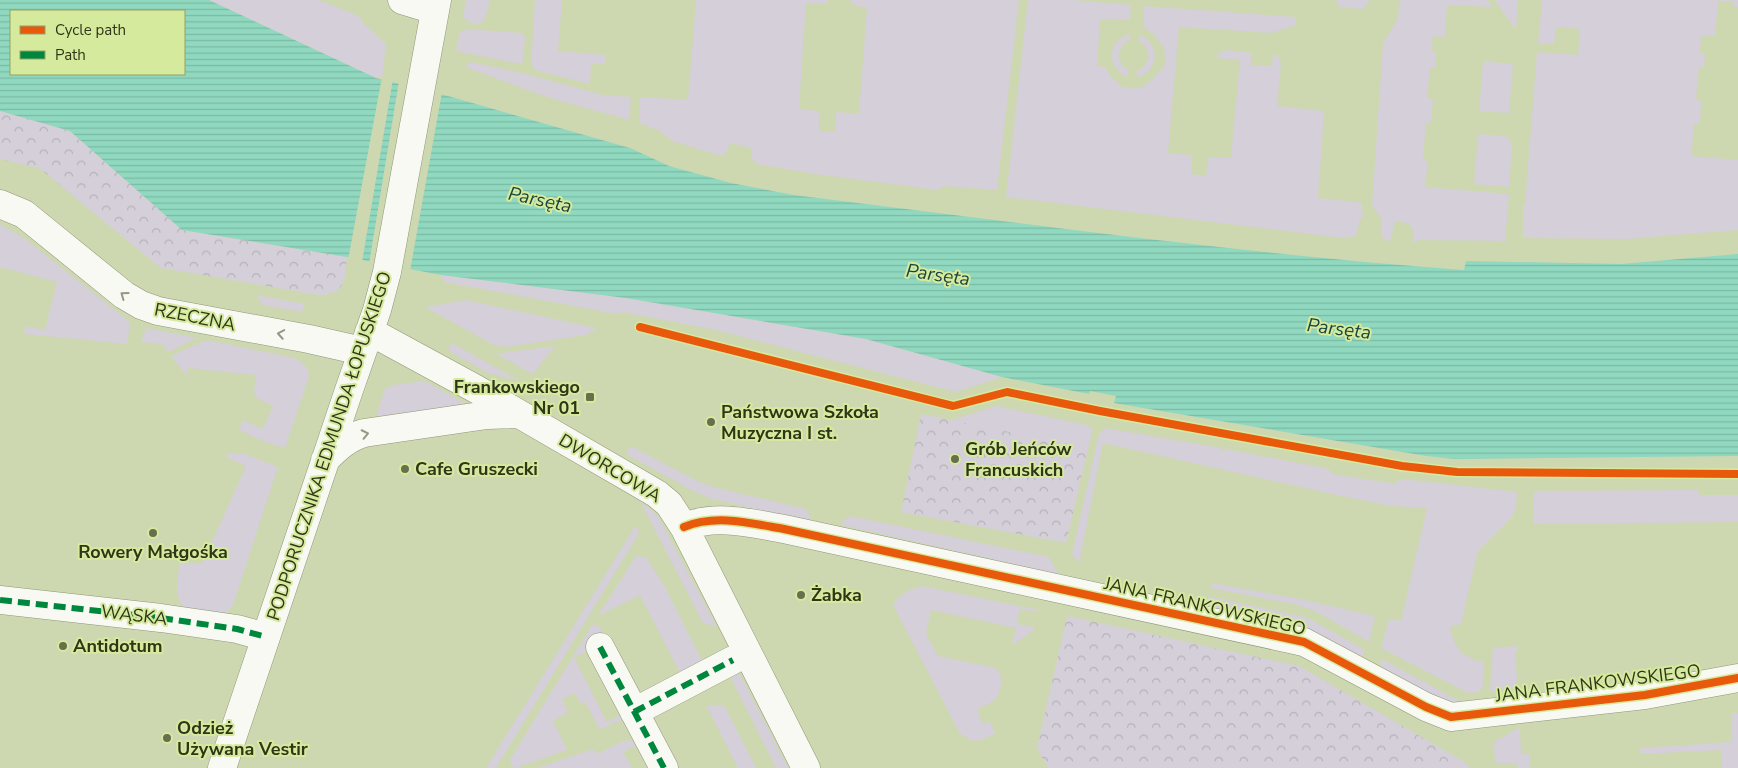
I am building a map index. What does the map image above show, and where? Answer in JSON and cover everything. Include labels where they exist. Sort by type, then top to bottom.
[{"type":"street","points":[[402,0],[436,5]]},
{"type":"street","name":"PODPORUCZNIKA EDMUNDA ŁOPUSKIEGO","points":[[222,768],[377,310],[387,272],[436,5]]},
{"type":"street","name":"RZECZNA","points":[[0,204],[24,214],[124,295],[141,306],[158,311],[309,339],[366,342]]},
{"type":"street","name":"DWORCOWA","points":[[366,342],[423,360],[657,494],[669,504],[684,528],[806,768]]},
{"type":"street","points":[[325,460],[340,445],[354,436],[364,433],[487,415],[519,414]]},
{"type":"street","name":"JANA FRANKOWSKIEGO","points":[[684,528],[697,522],[718,520],[784,529],[1304,642],[1426,707],[1451,717],[1646,695],[1738,678]]},
{"type":"street","name":"WĄSKA","points":[[0,600],[161,618],[237,629],[266,637]]},
{"type":"street","points":[[600,647],[664,768]]},
{"type":"street","points":[[634,712],[733,660]]},
{"type":"green space","points":[[209,0],[319,0],[359,16],[363,23],[386,44],[382,78],[376,78]]},
{"type":"green space","points":[[466,0],[490,0],[485,17],[479,24],[469,22],[463,17]]},
{"type":"green space","points":[[535,0],[562,0],[558,51],[606,55],[606,64],[591,63],[590,84],[535,70],[531,63]]},
{"type":"green space","points":[[696,0],[828,0],[828,4],[806,3],[799,109],[820,111],[819,131],[835,132],[836,112],[859,114],[867,7],[855,6],[850,0],[1019,0],[997,190],[943,186],[939,190],[822,175],[756,164],[752,159],[751,148],[730,143],[726,153],[721,156],[672,141],[658,130],[641,124],[639,121],[640,97],[688,100]]},
{"type":"green space","points":[[1028,0],[1074,0],[1131,5],[1130,20],[1100,19],[1097,66],[1105,67],[1119,85],[1131,88],[1144,87],[1143,85],[1151,81],[1160,70],[1162,71],[1165,63],[1164,45],[1162,46],[1155,35],[1143,27],[1144,6],[1295,17],[1296,25],[1271,33],[1179,27],[1168,153],[1192,155],[1191,174],[1206,176],[1208,157],[1231,158],[1240,60],[1217,58],[1217,54],[1226,50],[1252,53],[1251,65],[1272,66],[1273,54],[1277,55],[1281,63],[1277,106],[1324,111],[1318,198],[1358,202],[1362,205],[1363,219],[1360,218],[1357,233],[1351,238],[1343,238],[1006,197]]},
{"type":"green space","points":[[1336,0],[1369,0],[1362,9],[1339,7]]},
{"type":"green space","points":[[1400,0],[1487,0],[1493,7],[1447,5],[1445,37],[1433,36],[1431,51],[1436,52],[1435,67],[1430,67],[1427,98],[1433,99],[1431,123],[1426,123],[1423,160],[1428,161],[1425,187],[1509,194],[1505,241],[1419,240],[1412,243],[1413,229],[1411,226],[1395,221],[1390,242],[1382,235],[1381,218],[1372,206],[1383,43],[1397,20]]},
{"type":"green space","points":[[1495,0],[1518,0],[1516,30],[1496,2]]},
{"type":"green space","points":[[1542,0],[1738,0],[1738,7],[1734,7],[1733,2],[1718,1],[1715,36],[1701,35],[1700,53],[1705,54],[1704,67],[1699,67],[1696,99],[1701,100],[1700,124],[1694,124],[1691,156],[1738,160],[1738,230],[1627,239],[1523,238],[1523,206],[1525,204],[1537,52],[1578,55],[1580,29],[1556,27],[1554,44],[1538,43]]},
{"type":"green space","points":[[467,29],[522,33],[525,37],[521,64],[456,51],[460,32]]},
{"type":"green space","points":[[1130,34],[1130,40],[1123,44],[1118,55],[1122,66],[1129,70],[1127,77],[1115,67],[1112,54],[1117,42],[1122,37]]},
{"type":"green space","points":[[1140,35],[1151,44],[1155,57],[1150,69],[1138,77],[1136,71],[1144,67],[1149,57],[1145,45],[1138,41]]},
{"type":"green space","points":[[1483,61],[1513,64],[1509,113],[1479,111]]},
{"type":"green space","points":[[471,62],[526,74],[603,95],[631,97],[629,119],[550,98],[465,67]]},
{"type":"green space","points":[[0,111],[70,131],[182,230],[347,257],[346,272],[342,284],[334,292],[319,295],[161,268],[39,168],[0,159]]},
{"type":"green space","points":[[1478,134],[1506,136],[1512,143],[1509,187],[1474,184]]},
{"type":"green space","points":[[0,224],[24,238],[130,322],[127,344],[24,334],[25,326],[45,330],[57,282],[0,267]]},
{"type":"green space","points":[[441,275],[626,298],[866,339],[1002,377],[956,392],[716,330],[623,312],[617,314],[444,282]]},
{"type":"green space","points":[[256,295],[304,304],[302,312],[263,305]]},
{"type":"green space","points":[[466,300],[597,328],[586,335],[506,347],[494,345],[425,307]]},
{"type":"green space","points":[[146,328],[197,338],[168,352],[162,344],[141,342]]},
{"type":"green space","points":[[206,340],[295,358],[308,368],[309,376],[285,448],[265,442],[239,430],[242,422],[245,421],[263,429],[273,406],[255,396],[256,375],[188,368],[187,376],[171,356]]},
{"type":"green space","points":[[452,343],[521,382],[486,372],[452,353],[448,350]]},
{"type":"green space","points":[[555,346],[533,374],[496,354]]},
{"type":"green space","points":[[425,381],[464,403],[465,407],[380,422],[377,413],[385,389],[394,385]]},
{"type":"green space","points":[[996,406],[1087,425],[1091,428],[1092,432],[1082,474],[952,420]]},
{"type":"green space","points":[[921,414],[1088,448],[1066,543],[901,512]]},
{"type":"green space","points":[[1105,428],[1221,448],[1222,451],[1226,449],[1329,469],[1332,474],[1396,484],[1402,479],[1517,492],[1516,508],[1512,517],[1478,551],[1461,624],[1450,627],[1454,640],[1461,651],[1470,658],[1484,662],[1483,686],[1479,692],[1468,693],[1381,648],[1389,619],[1401,621],[1427,508],[1391,506],[1341,496],[1103,443],[1079,564],[1072,554],[1099,434]]},
{"type":"green space","points":[[631,446],[697,481],[713,487],[806,509],[810,516],[809,521],[712,499],[693,491],[626,454]]},
{"type":"green space","points":[[243,453],[278,467],[233,605],[222,616],[184,611],[177,594],[179,564],[181,562],[202,564],[246,466],[226,457],[228,454]]},
{"type":"green space","points":[[1697,490],[1700,495],[1738,495],[1738,522],[1535,524],[1533,522],[1534,494],[1536,491]]},
{"type":"green space","points":[[641,503],[659,518],[717,627],[703,623]]},
{"type":"green space","points":[[850,516],[1049,557],[1058,574],[841,525]]},
{"type":"green space","points":[[636,525],[639,533],[496,768],[486,768]]},
{"type":"green space","points":[[636,556],[646,557],[665,587],[703,663],[681,675],[640,595],[599,614]]},
{"type":"green space","points":[[1212,583],[1300,599],[1375,616],[1369,642],[1317,612],[1298,605],[1211,588]]},
{"type":"green space","points":[[922,586],[1038,610],[1035,612],[1020,609],[1017,624],[1034,627],[1034,630],[1012,646],[1016,628],[931,610],[926,634],[938,656],[996,668],[1000,673],[1001,684],[998,695],[990,703],[977,710],[983,724],[989,721],[996,733],[973,741],[959,732],[893,605],[905,592]]},
{"type":"green space","points":[[1208,596],[1306,617],[1365,650],[1361,658],[1206,607]]},
{"type":"green space","points":[[1067,616],[1299,666],[1468,764],[1469,768],[1048,768],[1037,748]]},
{"type":"green space","points":[[593,624],[599,626],[607,641],[574,658],[607,722],[623,714],[619,725],[617,721],[600,730],[585,702],[581,704],[575,693],[562,699],[568,712],[553,721],[567,750],[515,768],[510,761],[511,758]]},
{"type":"green space","points":[[1518,646],[1518,650],[1515,651],[1517,681],[1514,688],[1493,692],[1490,689],[1493,648]]},
{"type":"green space","points":[[1380,658],[1463,703],[1444,701],[1383,671]]},
{"type":"green space","points":[[728,672],[737,673],[741,676],[788,768],[776,768]]},
{"type":"green space","points":[[706,705],[724,705],[756,768],[738,768]]},
{"type":"green space","points":[[1731,713],[1738,713],[1738,768],[1722,768],[1721,750],[1641,754],[1640,748],[1732,742]]},
{"type":"green space","points":[[1520,727],[1521,754],[1529,754],[1530,768],[1517,768],[1517,763],[1495,763],[1494,742]]},
{"type":"green space","points":[[627,740],[636,742],[635,746],[623,752],[632,768],[537,768],[593,749],[597,754]]},
{"type":"water","name":"Parsęta","points":[[0,0],[209,0],[376,78],[448,96],[630,148],[669,166],[731,183],[794,195],[1212,246],[1464,270],[1466,261],[1621,264],[1738,254],[1738,456],[1454,459],[1426,456],[1114,403],[1116,396],[1090,391],[1089,394],[1002,377],[866,339],[626,298],[441,275],[347,257],[182,230],[70,131],[0,111]]},
{"type":"pier","points":[[382,77],[393,79],[362,262],[348,260]]},
{"type":"pier","points":[[399,81],[442,92],[410,271],[369,264]]},
{"type":"marked path","points":[[0,600],[161,618],[237,629],[266,637]]},
{"type":"marked path","points":[[600,647],[664,768]]},
{"type":"marked path","points":[[634,712],[733,660]]},
{"type":"cycle path","points":[[640,327],[953,406],[1007,392],[1100,411],[1402,466],[1457,472],[1738,474]]},
{"type":"cycle path","points":[[684,527],[696,523],[721,520],[746,522],[784,529],[1304,642],[1426,707],[1451,717],[1645,695],[1738,678]]},
{"type":"place","name":"Frankowskiego Nr 01","points":[[590,397]]},
{"type":"place","name":"Państwowa Szkoła Muzyczna I st.","points":[[711,422]]},
{"type":"place","name":"Grób Jeńców Francuskich","points":[[955,459]]},
{"type":"place","name":"Cafe Gruszecki","points":[[405,469]]},
{"type":"place","name":"Rowery Małgośka","points":[[153,533]]},
{"type":"place","name":"Żabka","points":[[801,595]]},
{"type":"place","name":"Antidotum","points":[[63,646]]},
{"type":"place","name":"Odzież Używana Vestir","points":[[167,738]]}]
